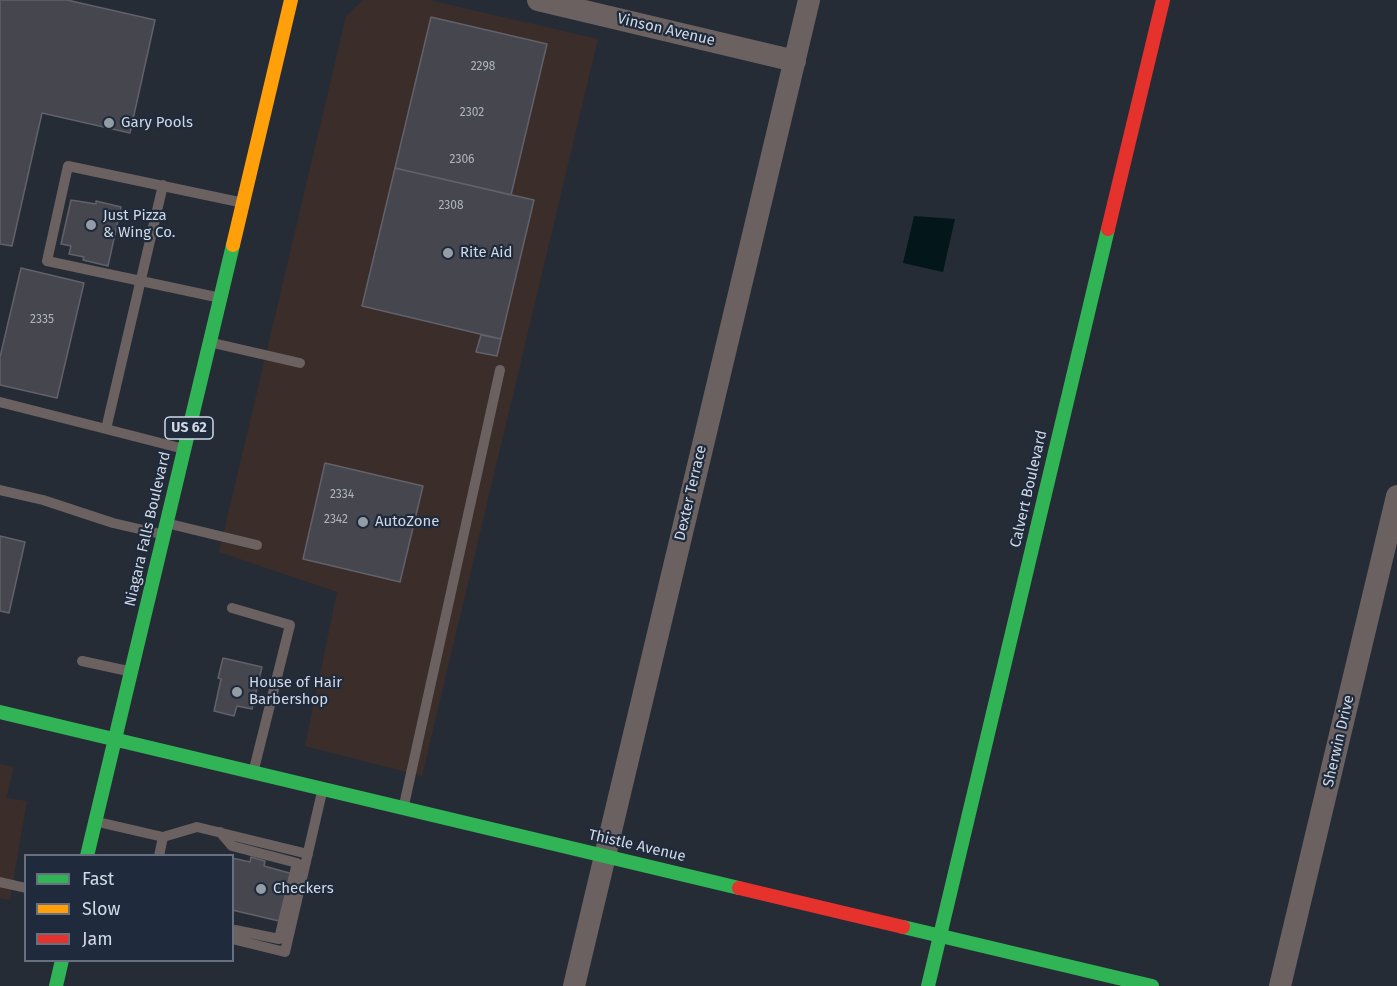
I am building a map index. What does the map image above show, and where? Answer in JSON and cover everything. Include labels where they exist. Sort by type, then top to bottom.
[{"type":"street","name":"Niagara Falls Boulevard","points":[[87,854],[291,0]]},
{"type":"street","name":"Vinson Avenue","points":[[538,0],[795,61]]},
{"type":"street","name":"Dexter Terrace","points":[[574,986],[809,0]]},
{"type":"street","name":"Calvert Boulevard","points":[[928,986],[1163,0]]},
{"type":"street","name":"Sherwin Drive","points":[[1280,986],[1397,496]]},
{"type":"street","name":"Thistle Avenue","points":[[0,712],[1152,986]]},
{"type":"street","points":[[56,986],[62,962]]},
{"type":"lane","points":[[220,298],[47,261],[65,176],[68,165],[242,203]]},
{"type":"lane","points":[[106,429],[163,185]]},
{"type":"lane","points":[[209,342],[300,363]]},
{"type":"lane","points":[[403,808],[500,370]]},
{"type":"lane","points":[[0,402],[184,449]]},
{"type":"lane","points":[[0,490],[42,500],[113,523],[257,544]]},
{"type":"lane","points":[[232,608],[290,624],[253,772]]},
{"type":"lane","points":[[82,661],[131,672]]},
{"type":"lane","points":[[234,939],[285,952],[323,789]]},
{"type":"lane","points":[[95,821],[163,837],[197,827],[308,854]]},
{"type":"lane","points":[[219,832],[232,846],[297,862],[279,939],[234,931]]},
{"type":"lane","points":[[159,854],[163,837]]},
{"type":"lane","points":[[0,882],[24,888]]},
{"type":"shaded area","points":[[363,0],[429,0],[598,39],[422,776],[305,746],[337,592],[219,552],[346,16]]},
{"type":"shaded area","points":[[914,216],[955,219],[943,272],[903,263]]},
{"type":"shaded area","points":[[0,764],[14,767],[6,798],[27,801],[10,900],[0,898]]},
{"type":"building","name":"Gary Pools","points":[[0,0],[67,0],[155,20],[130,133],[42,113],[12,246],[0,244]]},
{"type":"building","points":[[431,17],[547,44],[511,195],[395,168]]},
{"type":"building","name":"Rite Aid","points":[[395,168],[534,200],[501,339],[362,306]]},
{"type":"building","name":"Just Pizza & Wing Co.","points":[[71,200],[96,204],[96,201],[121,207],[108,266],[69,254],[71,246],[61,244]]},
{"type":"building","points":[[21,268],[84,283],[57,398],[0,385],[0,357]]},
{"type":"building","points":[[481,335],[501,339],[497,356],[476,352]]},
{"type":"building","name":"AutoZone","points":[[325,463],[423,486],[400,582],[303,559]]},
{"type":"building","points":[[0,536],[25,542],[9,613],[0,611]]},
{"type":"building","name":"House of Hair Barbershop","points":[[223,658],[262,667],[252,709],[237,706],[234,716],[214,711]]},
{"type":"building","name":"Checkers","points":[[251,857],[265,861],[264,866],[293,874],[279,921],[234,910],[234,858],[250,862]]},
{"type":"traffic: fast","points":[[928,986],[1108,229]]},
{"type":"traffic: fast","points":[[87,854],[233,245]]},
{"type":"traffic: fast","points":[[0,712],[739,888]]},
{"type":"traffic: fast","points":[[903,927],[1152,986]]},
{"type":"traffic: fast","points":[[56,986],[62,962]]},
{"type":"traffic: slow","points":[[233,245],[291,0]]},
{"type":"traffic: jam","points":[[1108,229],[1163,0]]},
{"type":"traffic: jam","points":[[739,888],[903,927]]},
{"type":"place","name":"Gary Pools","points":[[109,123]]},
{"type":"place","name":"Just Pizza & Wing Co.","points":[[91,225]]},
{"type":"place","name":"Rite Aid","points":[[448,253]]},
{"type":"place","name":"AutoZone","points":[[363,522]]},
{"type":"place","name":"House of Hair Barbershop","points":[[237,692]]},
{"type":"place","name":"Checkers","points":[[261,889]]}]
